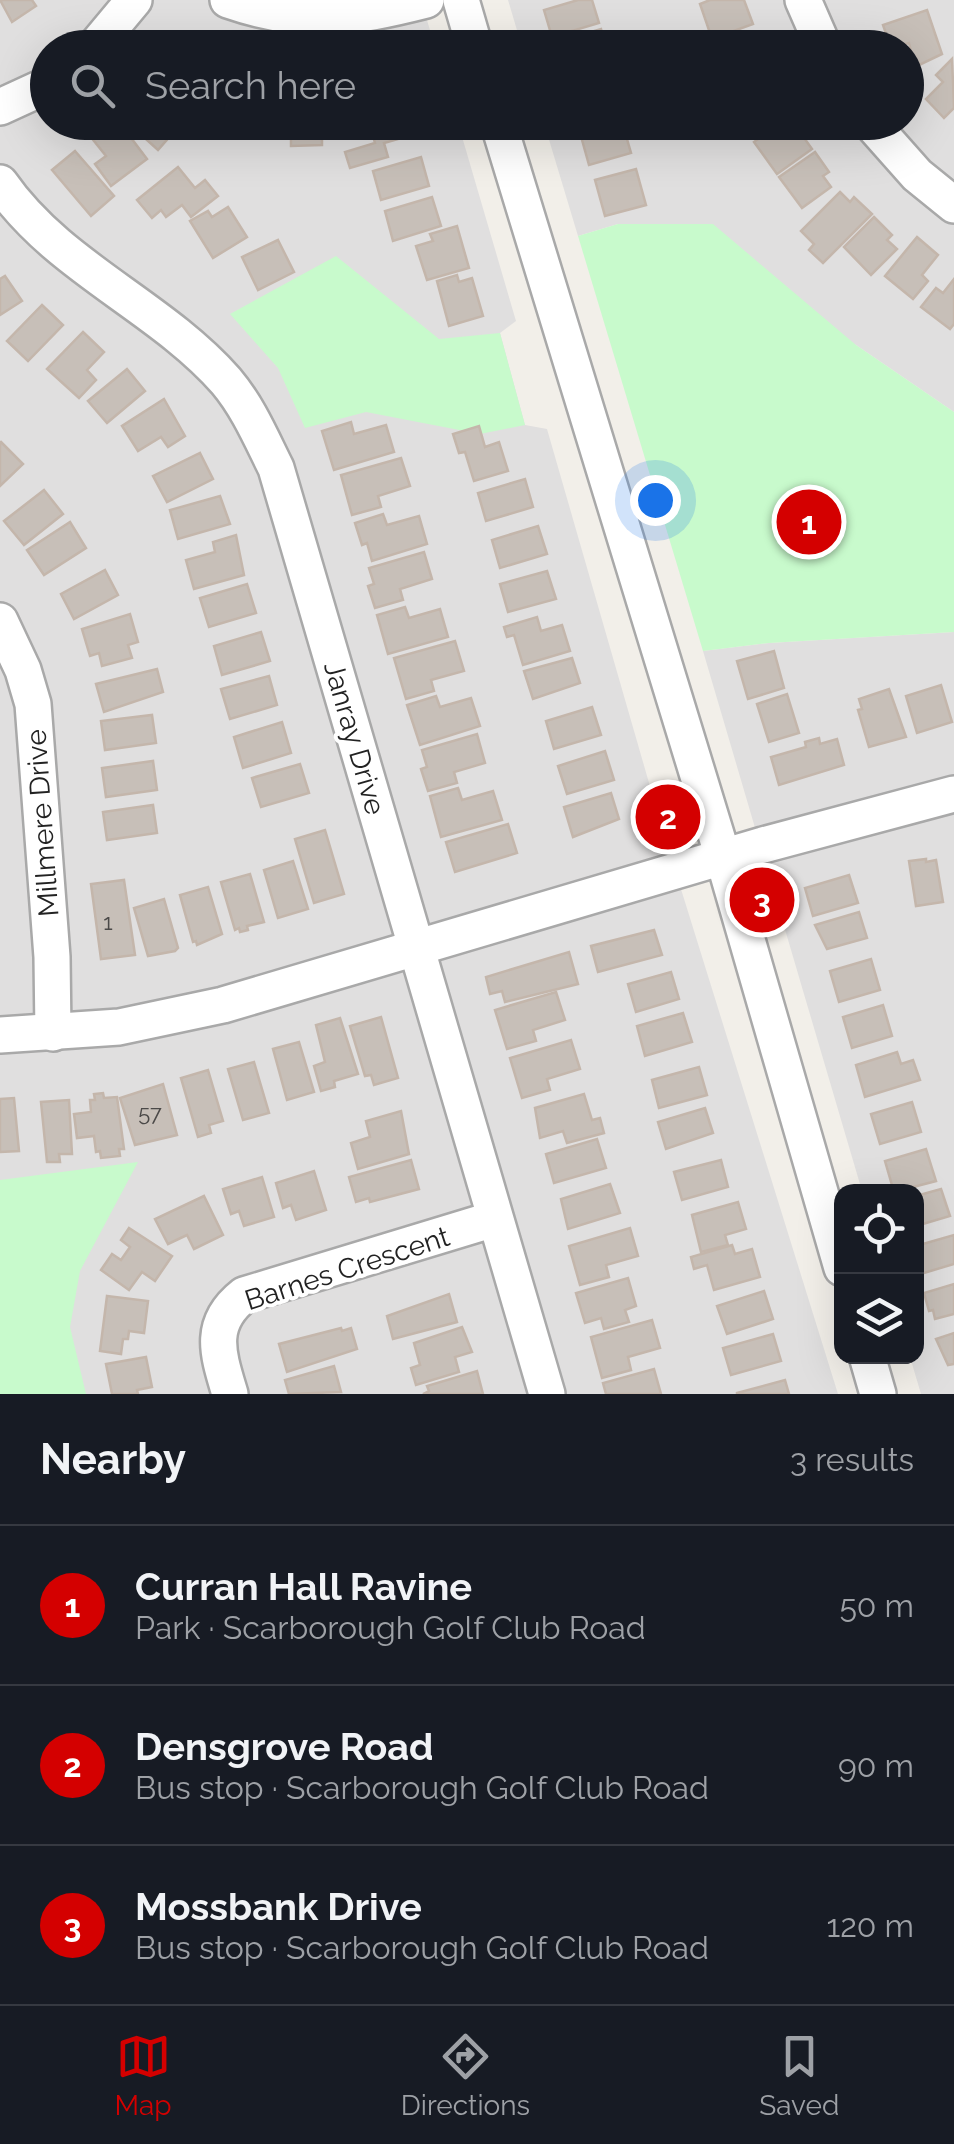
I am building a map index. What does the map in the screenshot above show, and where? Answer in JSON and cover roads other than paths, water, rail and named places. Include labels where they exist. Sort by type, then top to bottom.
[{"type":"street","points":[[109,30],[134,0]]},
{"type":"street","points":[[228,0],[286,17],[326,18],[361,15],[426,0]]},
{"type":"street","points":[[461,0],[470,30]]},
{"type":"street","points":[[803,0],[816,30]]},
{"type":"street","points":[[0,106],[30,92]]},
{"type":"street","points":[[504,140],[723,857],[834,1240]]},
{"type":"street","points":[[886,140],[917,175],[954,205]]},
{"type":"street","name":"Janray Drive","points":[[0,182],[56,246],[206,360],[243,402],[276,468],[547,1394]]},
{"type":"street","name":"Millmere Drive","points":[[0,621],[23,670],[33,704],[52,957],[53,1032]]},
{"type":"street","points":[[0,1036],[157,1021],[223,1005],[723,857],[954,794]]},
{"type":"street","name":"Barnes Crescent","points":[[230,1394],[219,1350],[220,1326],[227,1309],[244,1295],[494,1219]]},
{"type":"street","points":[[869,1364],[878,1394]]},
{"type":"place","name":"Curran Hall Ravine","points":[[809,522]]},
{"type":"place","name":"Densgrove Road","points":[[668,817]]},
{"type":"place","name":"Mossbank Drive","points":[[762,900]]}]
